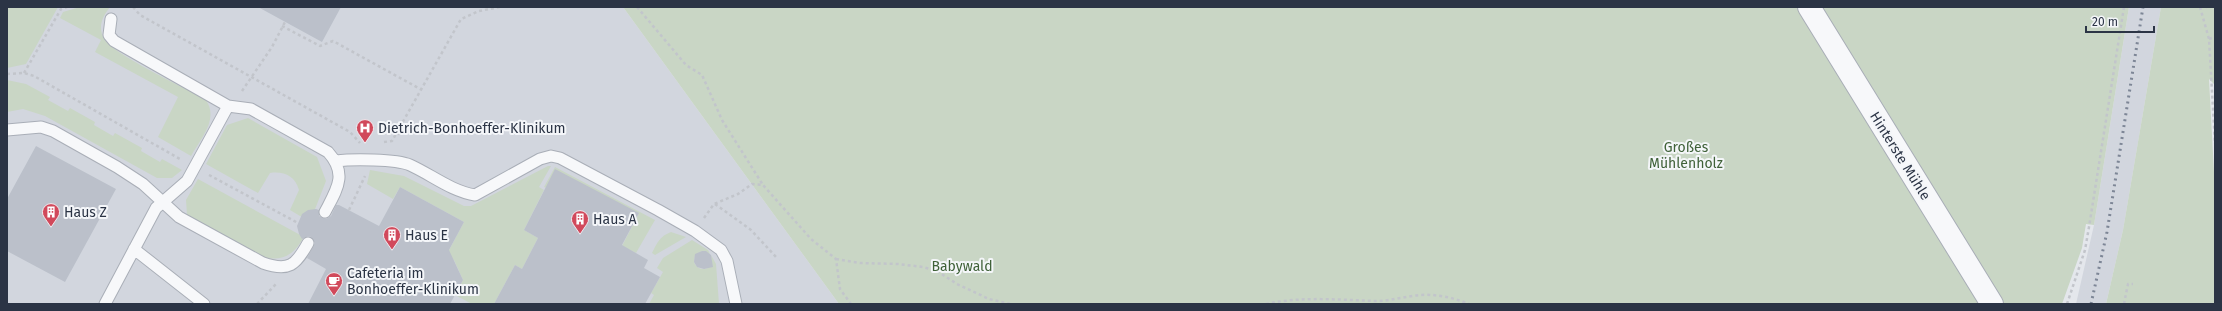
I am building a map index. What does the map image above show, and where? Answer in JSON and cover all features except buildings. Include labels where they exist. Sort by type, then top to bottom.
[{"type":"street","name":"Hinterste Mühle","points":[[1809,7],[1992,304]]},
{"type":"lane","points":[[111,19],[109,35],[114,41],[228,106],[251,109],[328,152],[336,161],[339,170],[339,180],[325,212]]},
{"type":"lane","points":[[105,304],[156,208],[180,189],[195,167],[228,106]]},
{"type":"lane","points":[[9,132],[40,127],[53,131],[117,166],[163,202],[179,217],[263,263],[276,267],[285,267],[294,264],[299,259],[308,243]]},
{"type":"lane","points":[[336,161],[366,160],[409,164],[464,193],[475,195],[540,159],[551,156],[560,158],[695,231],[721,250],[726,261],[736,304]]},
{"type":"lane","points":[[134,249],[204,304]]},
{"type":"path","points":[[24,73],[61,9],[67,7]]},
{"type":"path","points":[[133,7],[140,15],[350,132],[364,149],[367,170],[363,184],[349,210]]},
{"type":"path","points":[[392,141],[462,20],[479,11],[500,7]]},
{"type":"path","points":[[637,7],[686,65],[702,75],[722,120],[763,185],[811,240],[836,259],[860,263],[898,264],[930,269],[990,299],[1010,304]]},
{"type":"path","points":[[2067,304],[2084,250],[2089,227],[2124,7]]},
{"type":"path","points":[[2200,7],[2209,39],[2215,144]]},
{"type":"path","points":[[228,106],[239,95],[272,47],[285,22]]},
{"type":"path","points":[[282,26],[320,46],[333,41],[422,90]]},
{"type":"path","points":[[2209,39],[2215,37]]},
{"type":"path","points":[[7,74],[24,73],[34,76],[298,223]]},
{"type":"path","points":[[695,231],[714,204],[738,194],[752,184],[763,185]]},
{"type":"path","points":[[714,204],[751,230],[777,258]]},
{"type":"path","points":[[836,259],[840,289],[851,304]]},
{"type":"path","points":[[2124,304],[2128,284],[2133,284]]},
{"type":"path","points":[[1266,304],[1278,301],[1345,299],[1378,301],[1422,295],[1453,298],[1469,304]]},
{"type":"path","points":[[990,299],[992,304]]},
{"type":"shaded area","name":"Dietrich-Bonhoeffer-Klinikum","points":[[7,7],[623,7],[839,304],[7,304]]},
{"type":"shaded area","points":[[2129,7],[2161,7],[2123,230],[2106,304],[2076,304],[2094,225]]},
{"type":"green space","points":[[7,7],[58,7],[26,64],[7,68]]},
{"type":"green space","points":[[80,7],[110,7],[103,19],[101,31],[105,40],[111,46],[136,62],[205,99],[211,113],[210,121],[204,135],[191,156],[158,137],[178,97],[95,52],[101,40],[60,18],[63,12]]},
{"type":"green space","name":"Großes Mühlenholz","points":[[623,7],[2129,7],[2094,225],[2086,224],[2082,248],[2062,304],[839,304]]},
{"type":"green space","points":[[2161,7],[2215,7],[2215,85],[2209,79],[2215,191],[2215,304],[2106,304],[2123,230]]},
{"type":"green space","points":[[7,80],[26,84],[50,97],[48,100],[68,111],[70,108],[95,122],[94,125],[113,136],[115,133],[142,148],[141,151],[160,162],[162,159],[182,170],[172,178],[157,178],[45,116],[23,109],[7,112]]},
{"type":"green space","points":[[248,118],[317,157],[326,181],[310,222],[290,210],[299,190],[292,178],[280,173],[270,173],[258,193],[206,164],[227,125]]},
{"type":"green space","points":[[548,166],[551,166],[539,187],[544,190],[524,230],[538,238],[522,269],[515,265],[494,304],[472,304],[455,295],[463,280],[454,260],[446,256],[464,222],[400,187],[393,199],[367,184],[370,170],[404,176],[464,206],[471,206]]},
{"type":"green space","points":[[555,167],[655,220],[636,253],[622,246],[639,213],[544,187]]},
{"type":"green space","points":[[198,179],[304,237],[296,248],[288,255],[277,258],[263,257],[187,215],[186,200]]},
{"type":"green space","points":[[671,232],[686,237],[655,255],[652,253],[661,238]]},
{"type":"green space","points":[[692,240],[708,250],[710,254],[702,251],[695,255],[694,262],[698,268],[708,268],[712,262],[711,255],[716,264],[719,304],[649,304],[654,295],[651,293],[663,272],[657,268],[663,258]]},
{"type":"railway","points":[[2091,304],[2107,232],[2143,7]]},
{"type":"place","name":"Dietrich-Bonhoeffer-Klinikum","points":[[365,143]]},
{"type":"place","name":"Haus Z","points":[[51,227]]},
{"type":"place","name":"Haus A","points":[[580,234]]},
{"type":"place","name":"Haus E","points":[[392,250]]},
{"type":"place","name":"Cafeteria im Bonhoeffer-Klinikum","points":[[334,296]]},
{"type":"park label","name":"Babywald","points":[[962,266]]}]
